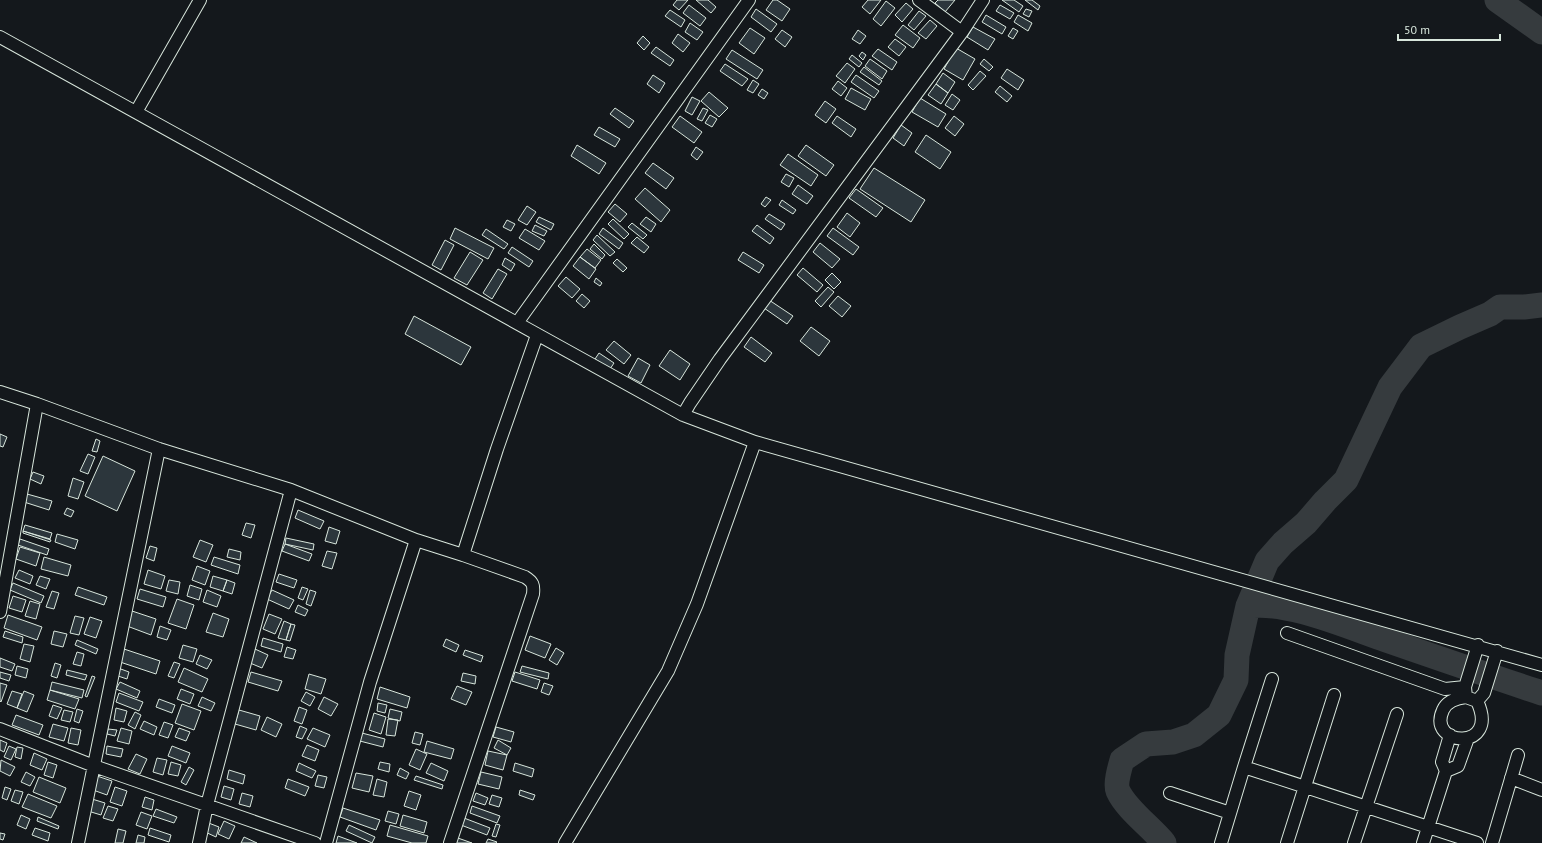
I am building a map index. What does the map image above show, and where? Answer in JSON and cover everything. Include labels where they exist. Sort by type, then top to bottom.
[{"type":"street","points":[[136,112],[200,0]]},
{"type":"street","points":[[517,324],[749,0]]},
{"type":"street","points":[[920,0],[962,32]]},
{"type":"street","points":[[683,415],[720,359],[962,32],[983,0]]},
{"type":"street","points":[[0,37],[683,415],[755,442],[1542,664]]},
{"type":"street","points":[[464,555],[497,449],[537,335]]},
{"type":"street","points":[[0,392],[159,449],[292,490],[416,540],[464,555],[525,577],[530,581],[534,586],[533,594],[450,843]]},
{"type":"street","points":[[0,612],[37,404]]},
{"type":"street","points":[[565,843],[668,671],[697,604],[755,442]]},
{"type":"street","points":[[78,843],[159,449]]},
{"type":"street","points":[[199,843],[207,805],[292,490]]},
{"type":"street","points":[[326,843],[370,682],[416,540]]},
{"type":"street","points":[[1287,633],[1445,689],[1469,695],[1482,713],[1482,721],[1478,731],[1464,740],[1454,738],[1446,732],[1441,725],[1441,717],[1444,709],[1456,698],[1469,695],[1484,693],[1497,651]]},
{"type":"street","points":[[1469,695],[1478,646]]},
{"type":"street","points":[[1221,843],[1272,679]]},
{"type":"street","points":[[1287,843],[1306,788],[1334,695]]},
{"type":"street","points":[[1354,843],[1365,806],[1397,714]]},
{"type":"street","points":[[0,729],[94,766],[315,843]]},
{"type":"street","points":[[1423,843],[1446,771],[1442,762],[1450,735]]},
{"type":"street","points":[[1446,771],[1458,766],[1468,738]]},
{"type":"street","points":[[1492,843],[1518,755]]},
{"type":"street","points":[[1244,768],[1477,843]]},
{"type":"street","points":[[1511,778],[1542,790]]},
{"type":"street","points":[[1170,793],[1230,813]]},
{"type":"building","points":[[677,0],[688,0],[679,10],[673,5]]},
{"type":"building","points":[[696,0],[708,0],[716,7],[711,13]]},
{"type":"building","points":[[773,0],[777,0],[790,9],[782,21],[766,10]]},
{"type":"building","points":[[868,0],[881,0],[870,14],[862,7]]},
{"type":"building","points":[[938,0],[955,0],[945,12],[935,3]]},
{"type":"building","points":[[1002,0],[1014,0],[1023,6],[1019,12]]},
{"type":"building","points":[[1025,0],[1032,0],[1040,6],[1038,10]]},
{"type":"building","points":[[886,1],[895,8],[881,26],[873,19]]},
{"type":"building","points":[[906,3],[913,9],[902,22],[895,15]]},
{"type":"building","points":[[689,5],[706,18],[700,26],[683,13]]},
{"type":"building","points":[[1000,5],[1014,13],[1010,19],[996,11]]},
{"type":"building","points":[[756,9],[777,24],[771,32],[751,17]]},
{"type":"building","points":[[1026,9],[1032,11],[1029,17],[1023,14]]},
{"type":"building","points":[[670,10],[685,20],[681,27],[665,16]]},
{"type":"building","points":[[919,11],[926,16],[914,30],[908,25]]},
{"type":"building","points":[[986,15],[1006,27],[1002,34],[982,22]]},
{"type":"building","points":[[1018,15],[1032,23],[1028,31],[1014,22]]},
{"type":"building","points":[[930,20],[937,26],[926,39],[918,33]]},
{"type":"building","points":[[690,23],[703,32],[697,40],[685,32]]},
{"type":"building","points":[[903,25],[920,38],[913,48],[895,35]]},
{"type":"building","points":[[973,27],[995,39],[988,50],[967,37]]},
{"type":"building","points":[[750,28],[765,38],[754,54],[739,43]]},
{"type":"building","points":[[1013,28],[1018,31],[1013,39],[1008,36]]},
{"type":"building","points":[[782,30],[792,37],[785,47],[775,39]]},
{"type":"building","points":[[858,30],[866,36],[860,44],[852,39]]},
{"type":"building","points":[[678,34],[690,43],[683,52],[672,43]]},
{"type":"building","points":[[643,36],[650,43],[644,50],[637,43]]},
{"type":"building","points":[[895,39],[906,47],[899,56],[888,47]]},
{"type":"building","points":[[656,47],[674,60],[670,66],[651,53]]},
{"type":"building","points":[[956,48],[975,59],[963,80],[944,69]]},
{"type":"building","points":[[878,49],[897,62],[892,70],[872,56]]},
{"type":"building","points":[[732,50],[763,70],[757,79],[726,59]]},
{"type":"building","points":[[862,52],[866,55],[863,60],[859,56]]},
{"type":"building","points":[[852,55],[862,63],[859,67],[849,59]]},
{"type":"building","points":[[870,59],[887,71],[882,79],[865,66]]},
{"type":"building","points":[[984,59],[993,67],[989,71],[980,64]]},
{"type":"building","points":[[847,63],[855,69],[845,83],[836,76]]},
{"type":"building","points":[[725,64],[748,79],[742,86],[720,71]]},
{"type":"building","points":[[864,67],[882,81],[879,85],[860,72]]},
{"type":"building","points":[[1007,69],[1024,80],[1018,90],[1001,78]]},
{"type":"building","points":[[980,71],[986,76],[973,90],[968,85]]},
{"type":"building","points":[[943,73],[955,82],[948,93],[936,84]]},
{"type":"building","points":[[653,75],[665,83],[659,93],[647,84]]},
{"type":"building","points":[[856,75],[879,91],[874,98],[851,82]]},
{"type":"building","points":[[753,80],[759,84],[753,93],[747,90]]},
{"type":"building","points":[[838,81],[847,88],[841,96],[832,89]]},
{"type":"building","points":[[936,84],[948,93],[941,104],[928,95]]},
{"type":"building","points":[[1000,86],[1012,96],[1007,102],[995,92]]},
{"type":"building","points":[[851,88],[871,99],[865,110],[845,99]]},
{"type":"building","points":[[762,89],[768,93],[764,99],[758,95]]},
{"type":"building","points":[[709,92],[728,108],[719,117],[701,101]]},
{"type":"building","points":[[952,94],[960,100],[953,110],[945,105]]},
{"type":"building","points":[[692,97],[700,101],[692,115],[685,111]]},
{"type":"building","points":[[920,98],[946,114],[938,127],[912,112]]},
{"type":"building","points":[[825,101],[836,109],[826,123],[815,115]]},
{"type":"building","points":[[615,108],[634,121],[629,128],[610,114]]},
{"type":"building","points":[[703,108],[708,110],[702,121],[697,119]]},
{"type":"building","points":[[710,115],[717,119],[712,127],[705,123]]},
{"type":"building","points":[[680,116],[702,132],[694,143],[672,127]]},
{"type":"building","points":[[837,116],[856,129],[851,137],[832,123]]},
{"type":"building","points":[[954,116],[964,124],[955,136],[945,128]]},
{"type":"building","points":[[901,125],[912,133],[904,146],[893,138]]},
{"type":"building","points":[[599,127],[620,139],[615,147],[594,135]]},
{"type":"building","points":[[926,135],[951,152],[940,169],[915,152]]},
{"type":"building","points":[[577,145],[606,163],[599,174],[571,156]]},
{"type":"building","points":[[806,145],[834,165],[826,176],[798,156]]},
{"type":"building","points":[[696,147],[703,152],[697,160],[691,155]]},
{"type":"building","points":[[788,154],[818,175],[811,186],[780,165]]},
{"type":"building","points":[[653,163],[674,178],[666,189],[645,173]]},
{"type":"building","points":[[874,168],[925,200],[911,222],[860,189]]},
{"type":"building","points":[[786,174],[794,178],[789,187],[781,182]]},
{"type":"building","points":[[798,185],[813,196],[807,204],[792,194]]},
{"type":"building","points":[[645,188],[670,210],[661,222],[635,199]]},
{"type":"building","points":[[856,189],[883,208],[876,217],[849,198]]},
{"type":"building","points":[[766,197],[771,200],[765,207],[761,204]]},
{"type":"building","points":[[782,200],[796,210],[793,214],[779,205]]},
{"type":"building","points":[[615,204],[627,214],[620,222],[608,212]]},
{"type":"building","points":[[527,206],[536,212],[527,225],[518,220]]},
{"type":"building","points":[[847,213],[860,223],[850,237],[837,227]]},
{"type":"building","points":[[769,214],[785,224],[781,230],[765,219]]},
{"type":"building","points":[[539,217],[554,224],[551,230],[536,222]]},
{"type":"building","points":[[646,217],[656,224],[651,232],[640,224]]},
{"type":"building","points":[[613,219],[629,234],[624,239],[608,224]]},
{"type":"building","points":[[507,220],[515,224],[511,231],[503,227]]},
{"type":"building","points":[[632,223],[647,235],[643,239],[628,227]]},
{"type":"building","points":[[535,225],[547,231],[544,236],[532,231]]},
{"type":"building","points":[[757,225],[774,238],[770,244],[752,231]]},
{"type":"building","points":[[455,228],[494,248],[488,259],[450,239]]},
{"type":"building","points":[[603,228],[623,243],[619,249],[599,234]]},
{"type":"building","points":[[833,228],[859,247],[853,255],[827,236]]},
{"type":"building","points":[[486,229],[508,244],[504,249],[482,235]]},
{"type":"building","points":[[525,229],[545,241],[539,250],[519,238]]},
{"type":"building","points":[[597,235],[615,252],[610,256],[593,240]]},
{"type":"building","points":[[637,237],[649,247],[644,253],[631,243]]},
{"type":"building","points":[[445,240],[454,245],[441,270],[432,265]]},
{"type":"building","points":[[820,243],[840,259],[832,268],[813,252]]},
{"type":"building","points":[[594,244],[605,255],[602,259],[590,249]]},
{"type":"building","points":[[512,247],[533,261],[529,267],[508,253]]},
{"type":"building","points":[[587,249],[601,260],[595,268],[580,257]]},
{"type":"building","points":[[470,252],[483,260],[467,285],[454,278]]},
{"type":"building","points":[[743,252],[764,265],[759,273],[738,260]]},
{"type":"building","points":[[580,257],[596,269],[589,279],[573,266]]},
{"type":"building","points":[[505,258],[515,264],[511,271],[502,265]]},
{"type":"building","points":[[617,259],[627,268],[623,272],[613,263]]},
{"type":"building","points":[[803,268],[823,285],[817,292],[797,275]]},
{"type":"building","points":[[498,269],[507,274],[492,299],[483,293]]},
{"type":"building","points":[[832,273],[841,282],[834,289],[825,280]]},
{"type":"building","points":[[566,277],[580,289],[572,298],[558,286]]},
{"type":"building","points":[[596,278],[602,283],[600,286],[594,282]]},
{"type":"building","points":[[828,287],[834,292],[821,307],[815,301]]},
{"type":"building","points":[[582,294],[590,301],[584,308],[576,301]]},
{"type":"building","points":[[838,296],[851,306],[842,317],[829,306]]},
{"type":"building","points":[[769,300],[793,316],[787,324],[764,308]]},
{"type":"building","points":[[414,316],[471,347],[461,365],[405,334]]},
{"type":"building","points":[[811,327],[830,341],[819,356],[800,341]]},
{"type":"building","points":[[751,337],[772,353],[765,362],[744,347]]},
{"type":"building","points":[[614,341],[631,355],[624,364],[606,350]]},
{"type":"building","points":[[670,350],[690,364],[680,380],[659,366]]},
{"type":"building","points":[[599,353],[614,363],[610,369],[595,359]]},
{"type":"building","points":[[638,358],[650,365],[641,383],[628,376]]},
{"type":"building","points":[[0,434],[7,437],[3,447],[0,446]]},
{"type":"building","points":[[96,439],[100,441],[97,452],[92,451]]},
{"type":"building","points":[[88,454],[95,457],[88,474],[80,471]]},
{"type":"building","points":[[103,456],[135,471],[117,511],[85,496]]},
{"type":"building","points":[[33,472],[44,476],[41,484],[30,479]]},
{"type":"building","points":[[73,478],[84,482],[78,499],[68,496]]},
{"type":"building","points":[[27,494],[52,501],[49,510],[24,502]]},
{"type":"building","points":[[67,508],[74,511],[71,517],[64,514]]},
{"type":"building","points":[[298,510],[324,521],[320,529],[295,518]]},
{"type":"building","points":[[246,523],[255,525],[251,538],[242,535]]},
{"type":"building","points":[[25,525],[52,533],[50,539],[23,531]]},
{"type":"building","points":[[329,527],[340,531],[336,544],[325,541]]},
{"type":"building","points":[[23,531],[51,540],[50,542],[23,533]]},
{"type":"building","points":[[57,534],[78,540],[75,549],[55,542]]},
{"type":"building","points":[[286,538],[314,544],[313,550],[285,544]]},
{"type":"building","points":[[20,539],[49,549],[47,555],[18,545]]},
{"type":"building","points":[[200,540],[213,545],[206,562],[193,557]]},
{"type":"building","points":[[285,544],[312,554],[309,561],[282,551]]},
{"type":"building","points":[[150,546],[157,548],[154,561],[146,558]]},
{"type":"building","points":[[20,547],[40,553],[36,566],[16,559]]},
{"type":"building","points":[[229,549],[241,552],[240,560],[227,557]]},
{"type":"building","points":[[327,551],[337,553],[332,569],[322,566]]},
{"type":"building","points":[[44,557],[71,565],[68,576],[41,569]]},
{"type":"building","points":[[214,557],[240,565],[238,574],[211,565]]},
{"type":"building","points":[[197,566],[210,571],[205,585],[192,580]]},
{"type":"building","points":[[19,570],[33,576],[30,584],[15,578]]},
{"type":"building","points":[[148,570],[165,576],[161,589],[144,584]]},
{"type":"building","points":[[279,574],[297,580],[294,588],[276,582]]},
{"type":"building","points":[[40,576],[50,579],[46,589],[36,585]]},
{"type":"building","points":[[213,576],[227,580],[223,591],[210,587]]},
{"type":"building","points":[[169,580],[180,582],[178,594],[166,591]]},
{"type":"building","points":[[227,580],[235,583],[232,594],[223,591]]},
{"type":"building","points":[[13,583],[44,596],[41,603],[10,590]]},
{"type":"building","points":[[190,585],[202,589],[199,600],[187,596]]},
{"type":"building","points":[[78,587],[107,597],[104,605],[75,595]]},
{"type":"building","points":[[302,587],[308,589],[303,600],[298,598]]},
{"type":"building","points":[[140,589],[166,597],[163,607],[137,599]]},
{"type":"building","points":[[207,590],[221,596],[217,607],[203,602]]},
{"type":"building","points":[[272,590],[294,600],[289,609],[267,599]]},
{"type":"building","points":[[310,590],[316,592],[311,606],[306,604]]},
{"type":"building","points":[[52,591],[59,593],[54,609],[46,607]]},
{"type":"building","points":[[13,596],[26,600],[22,612],[9,608]]},
{"type":"building","points":[[177,599],[194,605],[186,629],[168,623]]},
{"type":"building","points":[[30,601],[40,604],[36,619],[25,616]]},
{"type":"building","points":[[298,605],[308,610],[305,616],[295,612]]},
{"type":"building","points":[[132,611],[156,619],[151,635],[127,626]]},
{"type":"building","points":[[213,613],[229,619],[223,637],[206,632]]},
{"type":"building","points":[[269,614],[282,619],[275,634],[263,629]]},
{"type":"building","points":[[8,615],[42,627],[37,640],[4,628]]},
{"type":"building","points":[[75,616],[84,618],[79,635],[70,633]]},
{"type":"building","points":[[90,617],[102,621],[96,638],[84,634]]},
{"type":"building","points":[[284,621],[291,624],[286,640],[278,638]]},
{"type":"building","points":[[291,624],[295,625],[290,641],[286,640]]},
{"type":"building","points":[[160,626],[171,630],[167,640],[157,637]]},
{"type":"building","points":[[5,631],[23,637],[22,643],[3,637]]},
{"type":"building","points":[[54,631],[67,634],[63,647],[51,644]]},
{"type":"building","points":[[530,636],[551,644],[545,658],[525,650]]},
{"type":"building","points":[[263,638],[283,644],[281,652],[261,646]]},
{"type":"building","points":[[446,639],[459,645],[456,652],[443,646]]},
{"type":"building","points":[[77,640],[98,649],[96,654],[75,645]]},
{"type":"building","points":[[24,644],[34,646],[30,662],[20,659]]},
{"type":"building","points":[[183,645],[197,649],[193,662],[179,658]]},
{"type":"building","points":[[287,647],[296,650],[293,659],[284,657]]},
{"type":"building","points":[[556,648],[564,653],[557,665],[549,660]]},
{"type":"building","points":[[124,649],[160,661],[156,674],[120,662]]},
{"type":"building","points":[[255,649],[268,655],[262,668],[250,663]]},
{"type":"building","points":[[465,650],[483,656],[481,662],[463,655]]},
{"type":"building","points":[[77,652],[84,654],[81,666],[73,664]]},
{"type":"building","points":[[200,655],[212,660],[207,669],[196,664]]},
{"type":"building","points":[[0,658],[15,664],[12,671],[0,667]]},
{"type":"building","points":[[174,662],[180,664],[174,678],[168,676]]},
{"type":"building","points":[[55,663],[61,665],[57,678],[51,676]]},
{"type":"building","points":[[17,666],[28,669],[26,678],[15,675]]},
{"type":"building","points":[[522,666],[549,673],[548,679],[520,672]]},
{"type":"building","points":[[118,668],[129,672],[127,679],[115,675]]},
{"type":"building","points":[[184,668],[208,679],[202,692],[178,682]]},
{"type":"building","points":[[67,670],[87,675],[85,680],[66,675]]},
{"type":"building","points":[[0,672],[11,675],[9,681],[0,678]]},
{"type":"building","points":[[251,672],[282,681],[278,691],[248,682]]},
{"type":"building","points":[[515,672],[540,680],[537,689],[512,681]]},
{"type":"building","points":[[463,673],[476,676],[475,684],[461,681]]},
{"type":"building","points":[[309,674],[326,679],[321,694],[305,689]]},
{"type":"building","points":[[92,676],[95,677],[87,697],[85,696]]},
{"type":"building","points":[[52,682],[84,690],[82,698],[50,690]]},
{"type":"building","points":[[120,682],[140,691],[137,698],[116,689]]},
{"type":"building","points":[[0,683],[7,685],[1,702],[0,701]]},
{"type":"building","points":[[544,683],[553,686],[549,695],[541,692]]},
{"type":"building","points":[[457,686],[472,692],[466,705],[451,699]]},
{"type":"building","points":[[380,687],[410,697],[407,708],[377,699]]},
{"type":"building","points":[[181,689],[194,694],[190,704],[177,699]]},
{"type":"building","points":[[50,690],[79,699],[75,709],[47,700]]},
{"type":"building","points":[[12,691],[22,694],[17,708],[7,704]]},
{"type":"building","points":[[24,691],[34,695],[27,712],[17,708]]},
{"type":"building","points":[[306,692],[315,697],[310,706],[301,701]]},
{"type":"building","points":[[119,693],[143,702],[139,711],[116,702]]},
{"type":"building","points":[[202,697],[215,703],[211,711],[198,706]]},
{"type":"building","points":[[324,697],[338,704],[331,716],[318,709]]},
{"type":"building","points":[[159,699],[175,705],[172,713],[156,707]]},
{"type":"building","points":[[378,703],[387,705],[385,713],[377,711]]},
{"type":"building","points":[[182,704],[201,711],[194,730],[175,723]]},
{"type":"building","points":[[53,705],[62,708],[57,719],[49,716]]},
{"type":"building","points":[[299,707],[307,710],[302,724],[294,721]]},
{"type":"building","points":[[116,708],[127,711],[124,722],[114,720]]},
{"type":"building","points":[[77,709],[83,711],[79,723],[74,721]]},
{"type":"building","points":[[390,709],[402,712],[400,721],[388,718]]},
{"type":"building","points":[[64,710],[73,712],[70,722],[61,720]]},
{"type":"building","points":[[239,710],[260,716],[256,730],[235,724]]},
{"type":"building","points":[[135,712],[141,715],[135,729],[128,725]]},
{"type":"building","points":[[374,713],[386,717],[381,734],[369,730]]},
{"type":"building","points":[[16,715],[43,725],[39,735],[12,725]]},
{"type":"building","points":[[267,717],[282,724],[276,737],[261,730]]},
{"type":"building","points":[[388,719],[398,720],[395,736],[386,735]]},
{"type":"building","points":[[144,721],[157,727],[154,735],[140,729]]},
{"type":"building","points":[[164,722],[173,725],[168,738],[159,735]]},
{"type":"building","points":[[53,724],[68,728],[64,741],[49,737]]},
{"type":"building","points":[[300,726],[307,729],[302,739],[296,737]]},
{"type":"building","points":[[496,727],[514,732],[511,742],[493,737]]},
{"type":"building","points":[[71,728],[81,730],[78,745],[68,743]]},
{"type":"building","points":[[121,728],[132,731],[129,744],[117,741]]},
{"type":"building","points":[[179,728],[190,732],[186,741],[175,737]]},
{"type":"building","points":[[313,728],[330,735],[325,747],[307,739]]},
{"type":"building","points":[[108,729],[117,730],[115,736],[107,734]]},
{"type":"building","points":[[358,732],[385,739],[383,747],[356,740]]},
{"type":"building","points":[[415,732],[423,734],[420,745],[412,743]]},
{"type":"building","points":[[0,740],[7,743],[4,752],[0,750]]},
{"type":"building","points":[[498,740],[511,748],[507,755],[494,748]]},
{"type":"building","points":[[427,741],[454,749],[451,759],[424,752]]},
{"type":"building","points":[[307,745],[319,750],[315,761],[302,756]]},
{"type":"building","points":[[9,746],[16,749],[11,760],[4,757]]},
{"type":"building","points":[[107,746],[123,749],[121,757],[106,754]]},
{"type":"building","points":[[172,746],[190,753],[186,763],[168,756]]},
{"type":"building","points":[[17,747],[23,748],[21,759],[15,757]]},
{"type":"building","points":[[416,749],[427,754],[420,770],[409,765]]},
{"type":"building","points":[[488,751],[507,755],[503,770],[485,765]]},
{"type":"building","points":[[34,753],[47,759],[42,770],[30,765]]},
{"type":"building","points":[[136,754],[147,759],[140,774],[128,769]]},
{"type":"building","points":[[157,758],[167,760],[163,775],[153,772]]},
{"type":"building","points":[[1,760],[15,767],[10,776],[0,771]]},
{"type":"building","points":[[48,762],[57,765],[53,778],[44,775]]},
{"type":"building","points":[[171,762],[181,765],[178,776],[168,774]]},
{"type":"building","points":[[380,762],[390,764],[389,772],[378,769]]},
{"type":"building","points":[[299,763],[316,771],[312,778],[296,771]]},
{"type":"building","points":[[431,763],[448,771],[444,781],[426,773]]},
{"type":"building","points":[[515,763],[534,769],[532,777],[513,771]]},
{"type":"building","points":[[189,767],[194,770],[186,785],[181,782]]},
{"type":"building","points":[[400,768],[409,773],[406,779],[397,775]]},
{"type":"building","points":[[229,770],[245,775],[243,784],[227,779]]},
{"type":"building","points":[[26,772],[35,777],[30,786],[21,782]]},
{"type":"building","points":[[481,772],[502,777],[499,789],[478,784]]},
{"type":"building","points":[[356,773],[373,776],[369,792],[352,788]]},
{"type":"building","points":[[318,775],[327,777],[324,788],[315,786]]},
{"type":"building","points":[[97,776],[112,781],[107,795],[93,790]]},
{"type":"building","points":[[416,776],[443,785],[442,789],[414,780]]},
{"type":"building","points":[[39,777],[66,788],[60,803],[33,792]]},
{"type":"building","points":[[288,779],[309,787],[305,796],[285,788]]},
{"type":"building","points":[[377,779],[387,782],[384,797],[373,795]]},
{"type":"building","points":[[224,786],[234,789],[231,800],[221,797]]},
{"type":"building","points":[[5,787],[11,789],[7,800],[2,798]]},
{"type":"building","points":[[115,787],[127,791],[122,806],[110,802]]},
{"type":"building","points":[[15,790],[23,792],[19,804],[11,801]]},
{"type":"building","points":[[520,790],[535,795],[533,800],[519,795]]},
{"type":"building","points":[[409,791],[421,795],[416,810],[404,806]]},
{"type":"building","points":[[242,793],[253,796],[250,807],[239,804]]},
{"type":"building","points":[[476,793],[488,798],[485,805],[473,801]]},
{"type":"building","points":[[28,794],[57,806],[51,818],[22,807]]},
{"type":"building","points":[[492,795],[502,798],[499,807],[489,804]]},
{"type":"building","points":[[145,797],[154,800],[152,810],[142,807]]},
{"type":"building","points":[[92,799],[105,803],[101,815],[88,811]]},
{"type":"building","points":[[108,806],[118,809],[113,821],[103,818]]},
{"type":"building","points":[[472,806],[500,816],[497,823],[470,813]]},
{"type":"building","points":[[343,808],[380,820],[376,830],[340,817]]},
{"type":"building","points":[[156,809],[177,817],[174,823],[153,816]]},
{"type":"building","points":[[388,811],[399,814],[396,824],[385,821]]},
{"type":"building","points":[[141,812],[152,816],[147,829],[136,825]]},
{"type":"building","points":[[21,815],[30,819],[26,829],[17,825]]},
{"type":"building","points":[[403,815],[427,822],[424,833],[400,826]]},
{"type":"building","points":[[38,817],[59,826],[58,829],[37,821]]},
{"type":"building","points":[[464,818],[490,828],[487,835],[461,825]]},
{"type":"building","points":[[224,821],[235,826],[229,839],[218,834]]},
{"type":"building","points":[[206,822],[219,827],[216,837],[203,831]]},
{"type":"building","points":[[496,824],[500,825],[496,837],[492,836]]},
{"type":"building","points":[[349,825],[375,837],[372,843],[346,831]]},
{"type":"building","points":[[390,825],[428,836],[426,843],[412,843],[387,836]]},
{"type":"building","points":[[35,828],[50,833],[48,841],[32,835]]},
{"type":"building","points":[[150,828],[171,835],[169,842],[148,835]]},
{"type":"building","points":[[118,829],[126,831],[123,843],[115,843]]},
{"type":"building","points":[[0,833],[5,834],[3,840],[0,839]]},
{"type":"building","points":[[138,835],[145,837],[144,843],[136,843]]},
{"type":"building","points":[[338,836],[357,843],[336,843]]},
{"type":"building","points":[[244,837],[257,843],[241,843]]},
{"type":"building","points":[[455,837],[472,843],[452,843]]},
{"type":"building","points":[[488,839],[497,842],[486,843]]},
{"type":"waterway","points":[[1497,0],[1542,32]]},
{"type":"waterway","points":[[1164,843],[1127,805],[1118,791],[1117,780],[1122,760],[1146,744],[1173,742],[1194,735],[1219,715],[1236,680],[1237,655],[1248,606],[1267,561],[1283,543],[1306,523],[1346,480],[1390,387],[1421,346],[1490,314],[1500,307],[1542,305]]},
{"type":"waterway","points":[[1248,606],[1264,605],[1281,607],[1317,616],[1542,693]]}]
